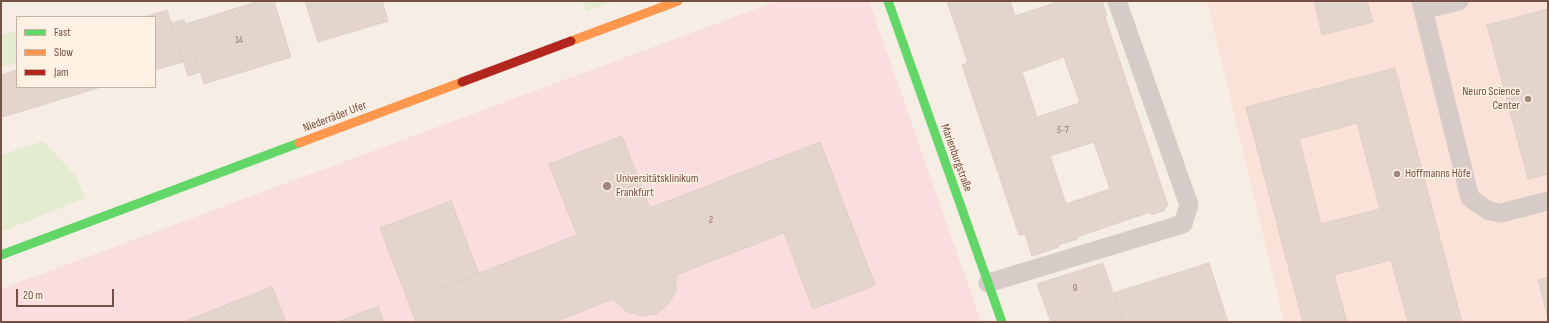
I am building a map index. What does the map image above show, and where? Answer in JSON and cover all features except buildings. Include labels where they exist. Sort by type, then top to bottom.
[{"type":"main road","name":"Niederräder Ufer","points":[[1,255],[678,1]]},
{"type":"main road","name":"Marienburgstraße","points":[[888,1],[1002,322]]},
{"type":"lane","points":[[988,283],[1183,224],[1189,205],[1117,1]]},
{"type":"lane","points":[[1459,1],[1422,6],[1470,198],[1489,211],[1501,213],[1548,201]]},
{"type":"shaded area","name":"Universitätsklinikum Frankfurt","points":[[777,1],[869,1],[981,322],[1,322],[1,289]]},
{"type":"shaded area","points":[[1207,1],[1548,1],[1548,322],[1284,322]]},
{"type":"green space","points":[[581,1],[613,1],[587,11]]},
{"type":"green space","points":[[16,30],[16,62],[1,67],[1,35]]},
{"type":"green space","points":[[43,141],[76,176],[85,198],[1,232],[1,155]]},
{"type":"traffic: fast","points":[[888,1],[1002,322]]},
{"type":"traffic: fast","points":[[1,255],[299,143]]},
{"type":"traffic: slow","points":[[571,41],[678,1]]},
{"type":"traffic: slow","points":[[299,143],[462,82]]},
{"type":"traffic: jam","points":[[462,82],[571,41]]},
{"type":"place","name":"Neuro Science Center","points":[[1528,99]]},
{"type":"place","name":"Hoffmanns Höfe","points":[[1397,174]]},
{"type":"place","name":"Universitätsklinikum Frankfurt","points":[[607,186]]}]
